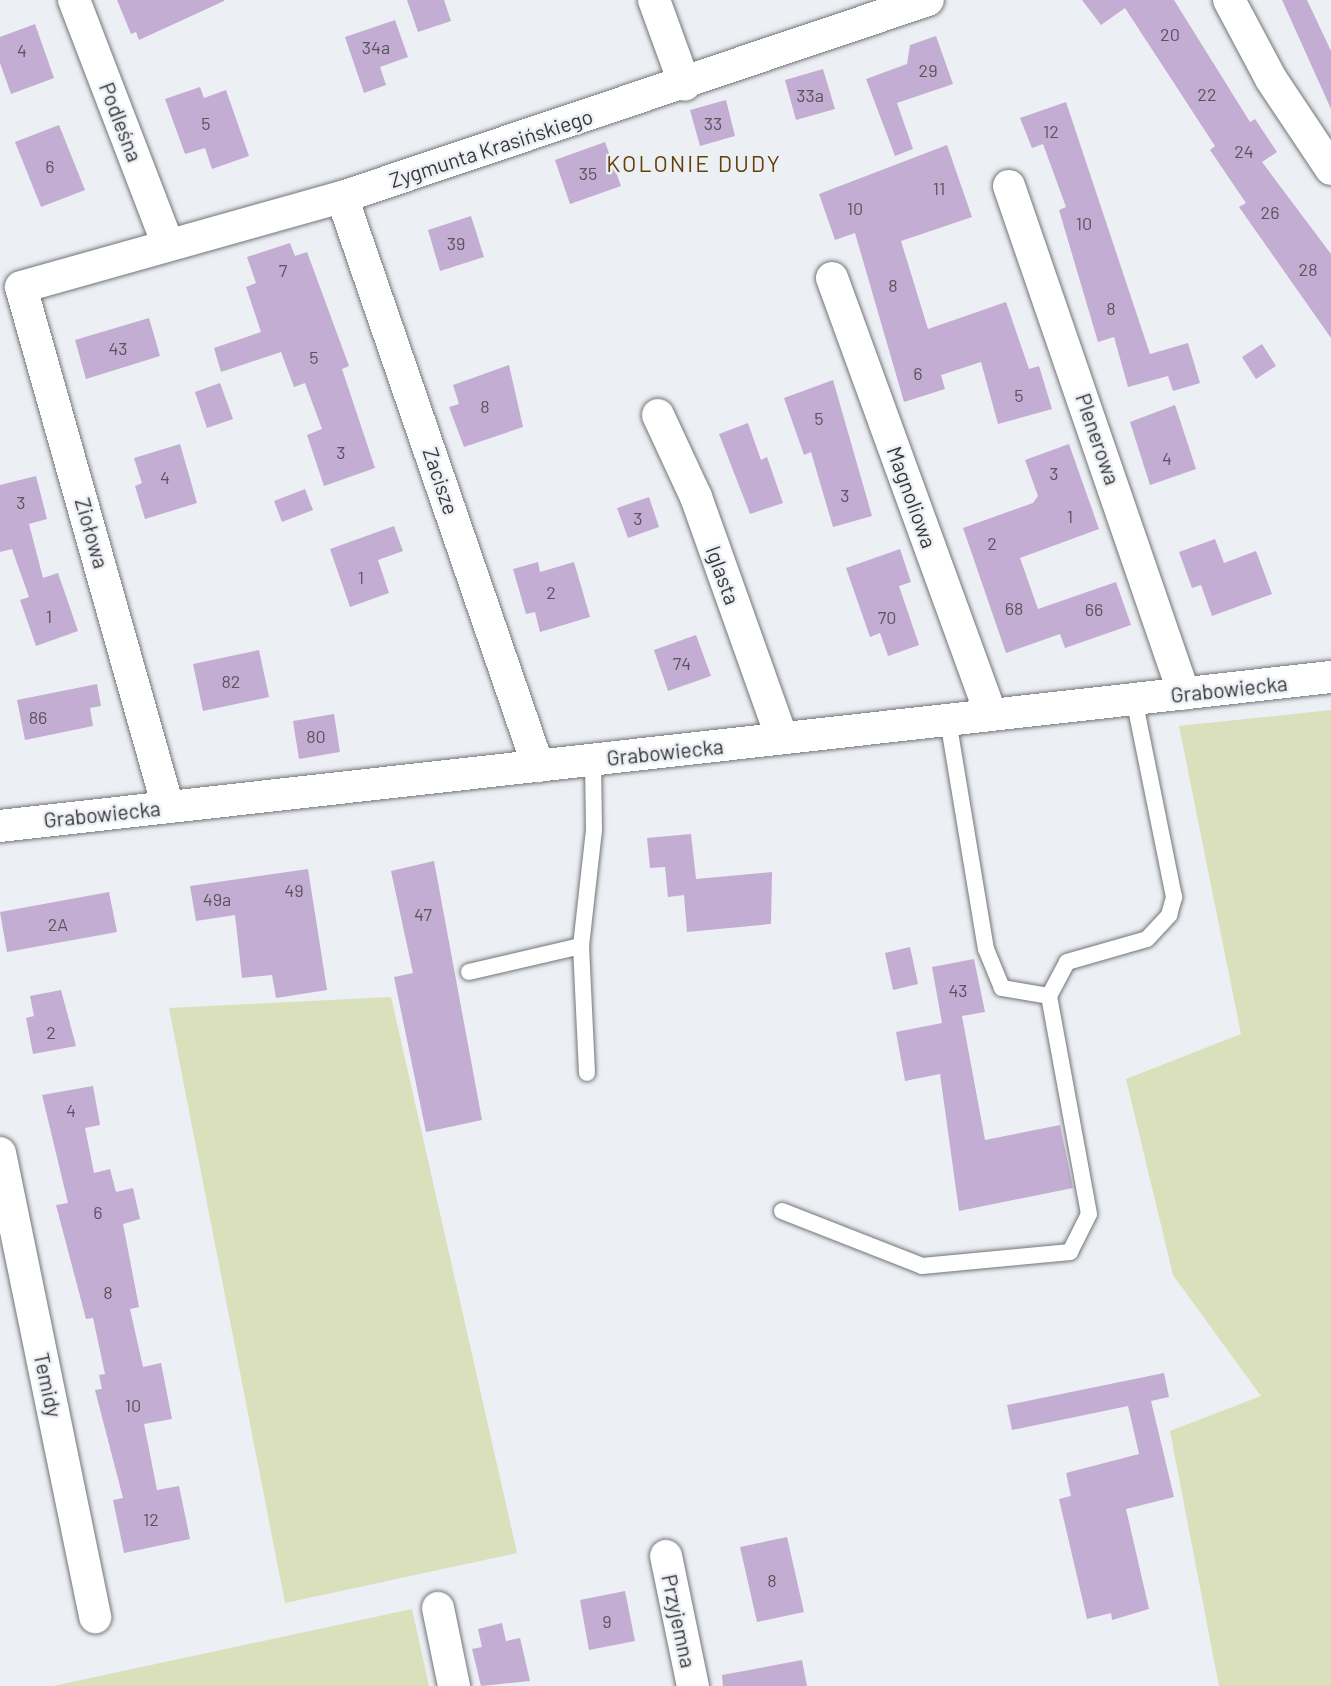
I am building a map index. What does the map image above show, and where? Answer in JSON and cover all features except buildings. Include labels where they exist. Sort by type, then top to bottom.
[{"type":"street","name":"Podleśna","points":[[74,0],[168,245]]},
{"type":"street","points":[[654,0],[685,85]]},
{"type":"street","name":"Zygmunta Krasińskiego","points":[[23,287],[342,197],[685,85],[928,0]]},
{"type":"street","points":[[1229,0],[1271,79],[1331,169]]},
{"type":"street","name":"Plenerowa","points":[[1009,186],[1184,694]]},
{"type":"street","name":"Zacisze","points":[[342,197],[538,766]]},
{"type":"street","name":"Magnoliowa","points":[[832,278],[991,715]]},
{"type":"street","name":"Ziołowa","points":[[23,287],[169,807]]},
{"type":"street","name":"Iglasta","points":[[658,415],[696,497],[782,738]]},
{"type":"street","name":"Grabowiecka","points":[[0,826],[1331,677]]},
{"type":"street","name":"Temidy","points":[[0,1153],[95,1617]]},
{"type":"street","name":"Przyjemna","points":[[666,1556],[693,1686]]},
{"type":"street","points":[[439,1608],[454,1686]]},
{"type":"lane","points":[[782,1211],[922,1266],[1070,1252],[1089,1214],[1049,996],[1067,962],[1147,939],[1169,915],[1174,897],[1134,699]]},
{"type":"lane","points":[[948,720],[986,948],[1002,988],[1049,996]]},
{"type":"lane","points":[[587,1073],[581,946],[594,830],[593,760]]},
{"type":"lane","points":[[469,972],[581,946]]},
{"type":"green space","points":[[1331,710],[1331,1686],[1219,1686],[1170,1431],[1261,1396],[1173,1275],[1126,1079],[1241,1034],[1179,726]]},
{"type":"green space","points":[[391,997],[517,1553],[285,1603],[169,1008]]},
{"type":"green space","points":[[412,1609],[429,1686],[53,1686]]},
{"type":"district","name":"KOLONIE DUDY","points":[[694,163]]}]
